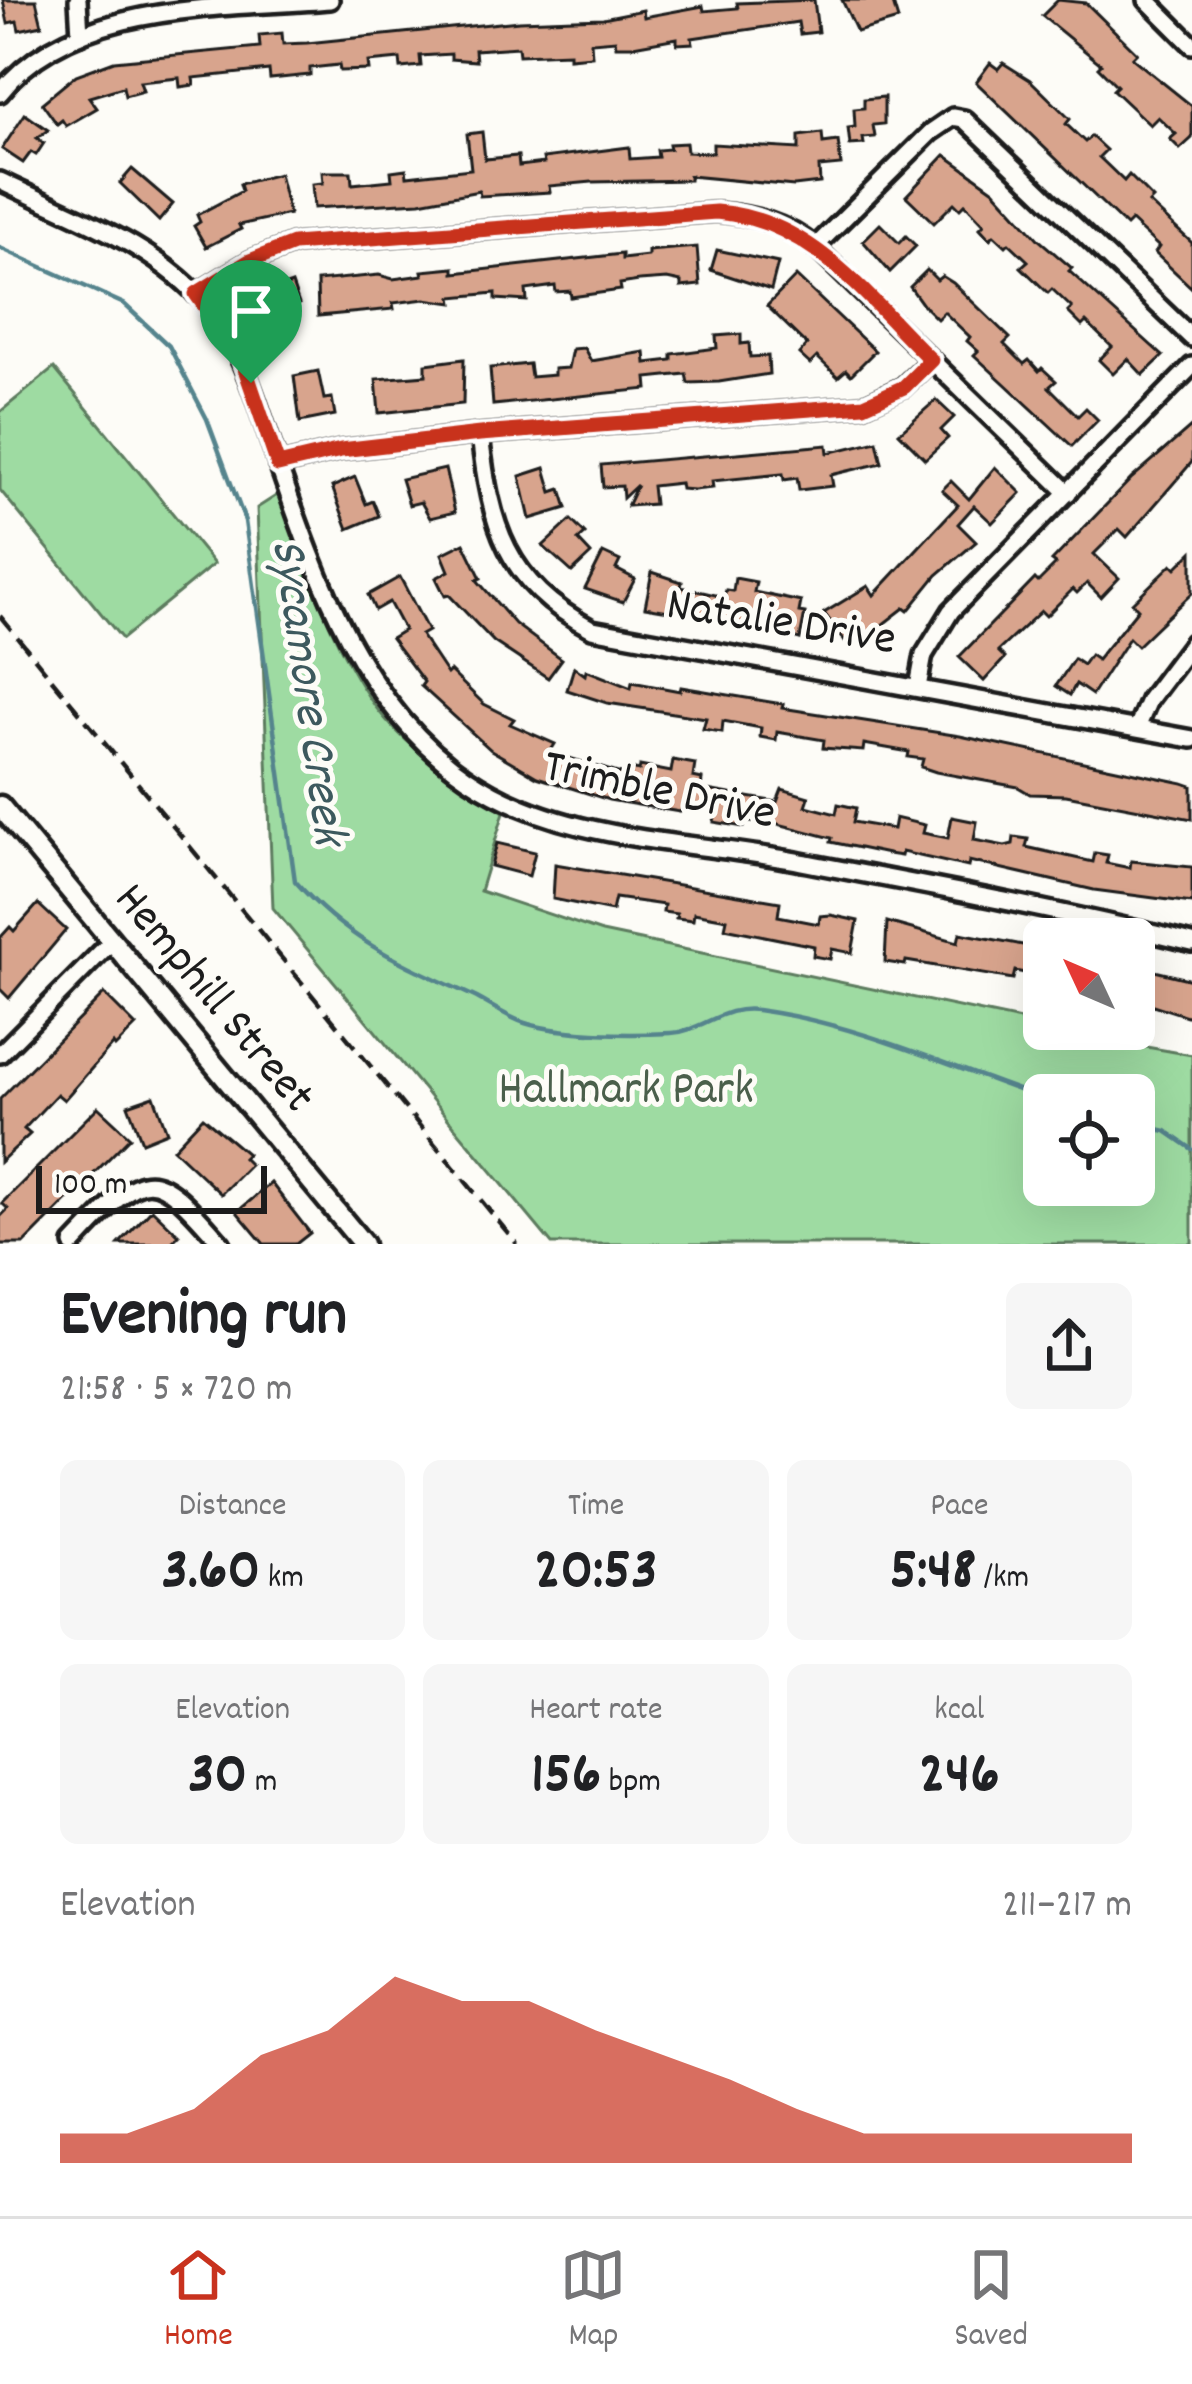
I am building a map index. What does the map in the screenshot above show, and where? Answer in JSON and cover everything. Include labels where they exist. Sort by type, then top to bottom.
[{"type":"street","points":[[78,0],[80,35]]},
{"type":"street","points":[[0,93],[38,57],[80,35],[135,18],[330,0]]},
{"type":"street","points":[[1147,0],[1192,45]]},
{"type":"street","points":[[814,247],[931,132],[952,117],[964,119],[1192,338]]},
{"type":"street","name":"Trimble Drive","points":[[0,181],[146,252],[196,294],[241,357],[346,638],[379,689],[466,778],[568,824],[787,860],[1192,943]]},
{"type":"street","points":[[196,294],[274,250],[324,240],[716,212],[769,220],[814,247],[1068,493]]},
{"type":"street","points":[[278,465],[341,450],[480,434],[864,405],[904,387],[931,360]]},
{"type":"street","points":[[918,687],[924,655],[951,611],[1192,366]]},
{"type":"street","name":"Natalie Drive","points":[[480,434],[487,504],[496,528],[530,582],[573,619],[622,638],[1192,739]]},
{"type":"street","points":[[1137,728],[1149,700],[1192,643]]},
{"type":"street","name":"Hemphill Street","points":[[0,806],[363,1244]]},
{"type":"street","points":[[0,1054],[112,941]]},
{"type":"street","points":[[73,1244],[125,1190],[145,1180],[167,1185],[216,1238]]},
{"type":"green space","points":[[54,368],[214,564],[122,639],[0,490],[0,412]]},
{"type":"green space","name":"Hallmark Park","points":[[279,494],[332,630],[375,706],[418,751],[504,812],[480,891],[602,932],[1023,1021],[1023,1050],[1155,1048],[1192,1055],[1192,1244],[552,1244],[273,908],[257,508]]},
{"type":"building","points":[[3,0],[36,0],[42,25],[19,30],[17,21],[8,23]]},
{"type":"building","points":[[814,0],[818,32],[800,34],[798,22],[692,38],[693,43],[677,44],[677,38],[633,46],[616,46],[615,40],[591,42],[592,56],[519,55],[518,47],[475,50],[476,61],[451,59],[451,54],[420,56],[421,66],[401,68],[400,59],[368,62],[369,70],[340,71],[339,65],[310,68],[310,75],[270,79],[269,70],[193,78],[194,85],[180,87],[179,78],[140,82],[143,91],[125,96],[123,87],[89,97],[97,108],[66,126],[62,120],[57,124],[42,103],[76,75],[114,61],[260,47],[259,35],[282,33],[283,44],[307,43],[519,21],[603,18],[643,10],[644,17],[703,6],[704,11],[738,8],[737,3]]},
{"type":"building","points":[[842,0],[892,0],[898,20],[857,32]]},
{"type":"building","points":[[1058,0],[1086,3],[1137,53],[1132,58],[1192,106],[1192,138],[1180,149],[1170,139],[1176,134],[1158,117],[1150,125],[1113,90],[1117,86],[1098,67],[1101,64],[1042,16]]},
{"type":"building","points":[[990,63],[998,69],[1003,63],[1030,80],[1070,119],[1066,124],[1085,142],[1091,136],[1106,150],[1099,157],[1124,181],[1129,175],[1153,199],[1149,203],[1192,243],[1192,288],[1155,253],[1159,247],[1131,221],[1126,226],[976,82]]},
{"type":"building","points":[[884,97],[884,124],[873,125],[875,137],[850,145],[848,128],[855,127],[854,109],[864,108],[864,99]]},
{"type":"building","points":[[25,114],[48,130],[37,138],[44,143],[36,155],[31,152],[23,163],[2,149]]},
{"type":"building","points":[[482,132],[485,159],[518,156],[519,166],[544,163],[543,158],[629,147],[630,159],[658,157],[657,150],[670,149],[669,144],[686,143],[687,152],[713,153],[713,144],[799,149],[799,136],[822,133],[823,143],[838,141],[841,165],[819,167],[820,183],[794,186],[689,176],[689,180],[549,186],[550,192],[480,196],[479,191],[420,202],[314,208],[312,184],[323,183],[322,172],[351,172],[352,184],[392,180],[391,171],[406,169],[407,176],[471,169],[467,134]]},
{"type":"building","points":[[945,155],[994,190],[1072,268],[1069,271],[1163,356],[1143,375],[1128,359],[1113,374],[1099,360],[1112,347],[1086,322],[1082,326],[1068,312],[1072,308],[1021,267],[1028,261],[1009,243],[1006,246],[994,235],[990,239],[980,228],[984,224],[965,204],[960,209],[954,203],[934,223],[906,196]]},
{"type":"building","points":[[132,169],[173,204],[159,221],[120,183]]},
{"type":"building","points":[[279,174],[289,214],[239,225],[241,229],[206,247],[194,226],[200,222],[197,215],[242,191],[240,184]]},
{"type":"building","points":[[880,224],[899,243],[906,236],[916,246],[890,272],[863,241]]},
{"type":"building","points":[[697,247],[700,285],[681,287],[681,282],[667,279],[639,281],[620,284],[621,290],[571,297],[570,291],[556,292],[555,286],[526,290],[527,301],[496,299],[496,293],[452,297],[453,303],[425,299],[393,303],[394,309],[318,316],[317,281],[379,275],[393,279],[423,275],[422,271],[454,268],[454,273],[622,254],[622,259],[648,256],[648,251]]},
{"type":"building","points":[[717,250],[778,263],[771,290],[711,270]]},
{"type":"building","points":[[927,270],[937,280],[942,276],[953,283],[1010,338],[1004,344],[1024,364],[1029,360],[1056,381],[1049,387],[1078,416],[1086,408],[1098,420],[1072,446],[974,355],[978,351],[967,341],[970,337],[944,312],[937,319],[923,305],[910,287]]},
{"type":"building","points":[[796,276],[875,351],[851,375],[846,370],[838,377],[817,357],[810,364],[799,354],[807,345],[767,306]]},
{"type":"building","points":[[292,284],[299,304],[276,312],[281,326],[264,332],[252,298]]},
{"type":"building","points":[[741,334],[741,344],[749,343],[750,357],[768,356],[769,374],[719,382],[688,383],[686,374],[647,378],[648,389],[493,405],[490,368],[529,364],[531,377],[554,375],[554,369],[568,368],[572,349],[584,348],[591,361],[645,352],[646,363],[672,360],[672,354],[717,348],[716,336]]},
{"type":"building","points":[[464,359],[463,404],[379,413],[376,379],[426,375],[426,364]]},
{"type":"building","points":[[318,371],[324,399],[332,398],[335,415],[300,422],[294,376]]},
{"type":"building","points":[[936,400],[954,417],[941,430],[948,438],[925,459],[899,433]]},
{"type":"building","points":[[1192,426],[1192,462],[1127,537],[1119,529],[1094,554],[1119,578],[1101,597],[1087,583],[1077,593],[1073,589],[1046,616],[1041,611],[998,651],[1005,658],[984,681],[959,657],[1035,579],[1038,582],[1056,564],[1052,561],[1132,478]]},
{"type":"building","points":[[877,441],[882,463],[831,475],[833,486],[799,490],[797,478],[784,480],[783,474],[712,481],[713,488],[694,490],[681,489],[680,483],[652,486],[654,504],[627,506],[637,485],[623,498],[622,486],[603,487],[601,465],[827,445],[828,453]]},
{"type":"building","points":[[995,467],[1021,493],[992,523],[974,506],[958,524],[976,542],[937,575],[908,611],[904,608],[851,649],[824,613],[868,586],[874,595],[958,505],[942,490],[951,481],[969,499]]},
{"type":"building","points":[[545,468],[552,492],[561,489],[567,508],[530,519],[520,476]]},
{"type":"building","points":[[445,469],[455,512],[430,518],[421,502],[409,505],[401,479]]},
{"type":"building","points":[[355,477],[366,504],[373,501],[379,516],[348,529],[332,487]]},
{"type":"building","points":[[571,520],[585,534],[578,540],[591,554],[572,572],[543,546]]},
{"type":"building","points":[[464,543],[481,578],[477,580],[515,624],[562,659],[548,678],[494,642],[445,596],[436,578],[449,571],[442,554]]},
{"type":"building","points":[[1192,552],[1192,593],[1137,646],[1129,638],[1092,695],[1076,684],[1070,695],[1056,686],[1074,659],[1083,665],[1090,655],[1097,660],[1138,609],[1132,603],[1172,564],[1176,568]]},
{"type":"building","points":[[603,553],[620,561],[616,569],[635,579],[623,602],[585,589]]},
{"type":"building","points":[[652,572],[682,582],[681,587],[724,597],[726,590],[733,591],[735,578],[756,582],[754,592],[801,602],[799,612],[805,613],[800,639],[758,626],[645,607]]},
{"type":"building","points":[[400,577],[428,631],[421,635],[447,674],[450,671],[484,704],[514,719],[510,724],[555,744],[550,752],[624,775],[626,768],[639,771],[640,766],[671,772],[673,760],[695,764],[693,777],[702,779],[701,789],[777,802],[782,789],[809,797],[806,806],[836,814],[838,804],[856,808],[853,822],[893,829],[895,818],[925,825],[923,833],[948,838],[952,817],[977,822],[974,840],[1005,846],[1013,844],[1014,837],[1028,839],[1026,847],[1093,862],[1095,853],[1108,855],[1106,863],[1130,868],[1131,861],[1192,867],[1192,903],[1094,890],[969,861],[968,867],[902,852],[901,856],[888,854],[763,820],[763,824],[745,821],[744,827],[714,822],[716,809],[686,803],[680,812],[609,800],[537,777],[491,750],[421,686],[424,682],[391,638],[404,630],[389,602],[375,610],[368,595]]},
{"type":"building","points":[[574,667],[585,675],[586,670],[631,688],[632,682],[680,691],[681,687],[783,704],[782,708],[960,736],[1183,783],[1192,786],[1192,819],[1066,795],[1030,794],[1018,787],[936,772],[921,767],[923,759],[908,757],[909,752],[864,744],[863,751],[823,748],[824,740],[777,732],[776,740],[760,737],[761,728],[723,721],[722,732],[703,729],[706,718],[607,703],[567,690]]},
{"type":"building","points":[[497,843],[535,852],[529,876],[491,866]]},
{"type":"building","points":[[555,864],[780,902],[778,916],[819,924],[820,916],[831,915],[858,921],[852,953],[832,949],[830,959],[813,956],[814,946],[725,928],[727,919],[694,913],[693,920],[676,918],[677,914],[663,912],[664,905],[615,898],[612,911],[553,899]]},
{"type":"building","points":[[38,904],[66,930],[9,998],[0,989],[0,938],[10,927],[14,931]]},
{"type":"building","points":[[887,922],[958,942],[960,933],[1023,945],[1023,973],[1015,971],[1013,979],[906,961],[905,965],[885,962]]},
{"type":"building","points":[[1155,971],[1192,980],[1190,1017],[1155,1006]]},
{"type":"building","points":[[104,994],[136,1026],[115,1047],[113,1044],[64,1100],[57,1094],[24,1129],[30,1134],[0,1162],[0,1099]]},
{"type":"building","points":[[154,1096],[167,1132],[142,1142],[128,1105]]},
{"type":"building","points":[[98,1107],[130,1137],[24,1244],[0,1244],[0,1217],[8,1209],[2,1203]]},
{"type":"building","points":[[203,1117],[247,1154],[243,1158],[250,1165],[221,1194],[173,1149]]},
{"type":"building","points":[[271,1183],[310,1233],[296,1244],[264,1244],[237,1212]]},
{"type":"building","points":[[152,1209],[179,1235],[170,1244],[119,1244]]},
{"type":"waterway","name":"Sycamore Creek","points":[[0,248],[124,304],[169,346],[207,419],[245,521],[295,881],[337,921],[401,962],[541,1027],[671,1033],[734,1011],[757,1010],[867,1035],[1023,1091]]},
{"type":"waterway","name":"Sycamore Creek","points":[[1155,1129],[1192,1149]]},
{"type":"railway","points":[[0,616],[517,1244]]},
{"type":"route","points":[[716,212],[769,220],[806,239],[931,360],[904,387],[864,405],[480,434],[341,450],[278,465],[251,383],[223,327],[196,294],[274,250],[324,240],[716,212]]}]
